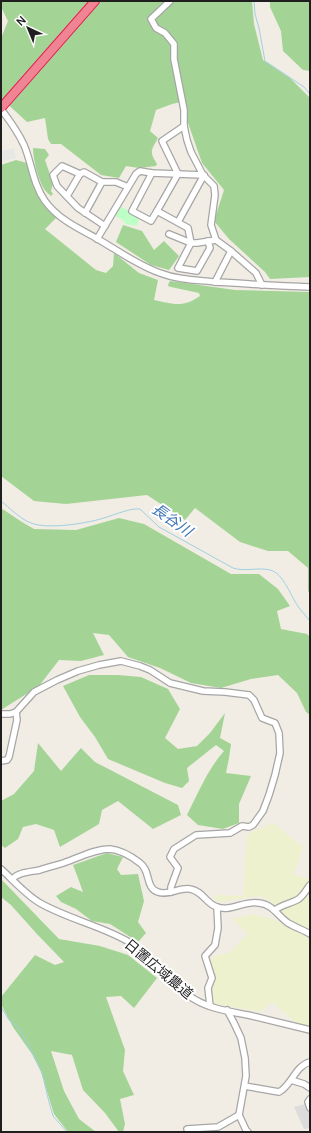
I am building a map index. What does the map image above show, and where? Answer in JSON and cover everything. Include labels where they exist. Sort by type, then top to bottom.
[{"type":"highway","points":[[1,109],[95,1]]},
{"type":"street","points":[[170,1],[151,19],[156,28],[165,32],[174,44],[174,59],[184,110],[184,126],[191,152],[204,175],[214,186],[215,195],[211,225],[216,240],[256,273],[262,285]]},
{"type":"street","points":[[1,109],[12,124],[24,146],[38,190],[45,201],[59,216],[122,254],[171,277],[215,282],[310,287]]},
{"type":"street","points":[[178,174],[162,141],[184,126]]},
{"type":"street","points":[[105,226],[78,208],[56,186],[53,175],[62,166],[80,174],[84,172],[102,182],[116,182],[128,187]]},
{"type":"street","points":[[97,239],[136,174],[140,172],[204,175]]},
{"type":"street","points":[[152,173],[132,211],[150,221],[178,174]]},
{"type":"street","points":[[66,196],[80,174]]},
{"type":"street","points":[[178,222],[204,175]]},
{"type":"street","points":[[86,213],[102,182]]},
{"type":"street","points":[[157,211],[188,228],[190,243],[178,268],[197,272],[210,248],[208,242]]},
{"type":"street","points":[[169,234],[190,243],[216,240]]},
{"type":"street","points":[[215,282],[231,251]]},
{"type":"street","points":[[1,714],[16,712],[34,692],[57,680],[78,671],[121,661],[150,670],[170,683],[203,691],[249,695],[254,700],[262,718],[275,724],[279,734],[280,753],[275,775],[263,811],[250,827],[242,826],[230,833],[196,835],[174,849],[170,857],[178,868],[171,892]]},
{"type":"street","points":[[1,761],[7,760],[9,757],[17,720],[16,712]]},
{"type":"street","points":[[12,879],[18,874],[58,865],[99,850],[112,850],[127,855],[143,865],[147,871],[151,887],[156,892],[165,893],[188,888],[203,895],[217,907],[228,908],[256,902],[265,904],[275,910],[289,923],[310,934]]},
{"type":"street","name":"日置広域農道","points":[[1,869],[29,896],[43,905],[66,916],[120,937],[130,943],[188,996],[210,1006],[310,1030]]},
{"type":"street","points":[[275,910],[278,907],[298,900],[310,885]]},
{"type":"street","points":[[210,1006],[208,988],[212,978],[205,956],[215,945],[218,928],[217,907]]},
{"type":"street","points":[[227,1010],[234,1023],[243,1047],[246,1067],[245,1086],[239,1115],[248,1132]]},
{"type":"street","points":[[245,1086],[279,1092],[288,1086],[293,1076],[305,1064],[310,1062]]},
{"type":"street","points":[[291,1080],[304,1084],[310,1088]]},
{"type":"street","points":[[310,1099],[308,1102],[310,1108]]},
{"type":"street","points":[[188,1132],[187,1129],[218,1127],[239,1115]]},
{"type":"shaded area","points":[[14,148],[16,158],[1,161],[1,151]]},
{"type":"shaded area","points":[[310,1097],[310,1128],[304,1129],[294,1107],[305,1104]]},
{"type":"green space","points":[[1,1],[252,1],[254,24],[263,60],[290,78],[310,98],[310,277],[270,279],[265,272],[229,239],[214,221],[224,190],[202,163],[187,120],[185,101],[156,110],[150,131],[158,138],[152,151],[157,164],[156,166],[139,168],[126,166],[119,178],[101,175],[61,144],[51,144],[48,139],[45,118],[27,122],[1,98],[1,38],[8,21],[1,7]]},
{"type":"green space","points":[[270,1],[310,1],[310,71],[303,70],[283,51],[281,31],[270,7]]},
{"type":"green space","points":[[33,148],[45,149],[49,155],[45,160],[53,183],[51,191],[53,194],[51,196],[44,189],[40,180],[35,163]]},
{"type":"green space","points":[[16,160],[27,163],[38,193],[45,205],[56,218],[45,229],[96,270],[106,273],[113,266],[114,253],[139,273],[158,280],[154,300],[173,304],[183,304],[200,296],[199,293],[168,286],[169,282],[171,281],[235,290],[310,292],[310,594],[308,591],[308,568],[288,551],[268,551],[240,542],[195,508],[185,520],[147,495],[66,504],[34,501],[1,476],[1,165]]},
{"type":"green space","points":[[120,206],[140,217],[137,226],[125,224],[125,222],[114,215]]},
{"type":"green space","points":[[123,225],[142,231],[154,250],[164,241],[179,256],[169,270],[151,265],[116,242]]},
{"type":"green space","points":[[1,508],[34,529],[76,530],[119,518],[144,524],[231,574],[259,574],[278,589],[290,606],[277,611],[281,629],[307,634],[310,637],[310,715],[306,712],[297,693],[278,675],[251,679],[221,688],[191,683],[160,668],[128,657],[109,635],[93,633],[104,655],[81,661],[59,660],[39,686],[1,710]]},
{"type":"green space","points":[[89,675],[141,677],[168,689],[180,709],[165,738],[178,749],[197,746],[210,733],[225,713],[220,738],[231,744],[226,773],[251,776],[239,804],[239,823],[223,829],[198,825],[187,815],[208,773],[224,751],[216,745],[187,768],[189,781],[182,788],[165,783],[108,759],[95,737],[80,717],[63,686]]},
{"type":"green space","points":[[38,743],[61,771],[81,748],[95,762],[178,805],[181,815],[153,829],[118,801],[102,810],[99,824],[60,847],[54,830],[36,824],[23,827],[18,839],[5,848],[1,845],[1,801],[14,794],[34,771]]},
{"type":"green space","points":[[273,823],[303,847],[293,875],[310,879],[310,930],[283,915],[270,901],[260,896],[216,902],[214,895],[243,896],[247,834]]},
{"type":"green space","points":[[107,853],[123,857],[117,869],[121,875],[138,874],[144,901],[138,922],[146,933],[138,942],[110,924],[92,921],[76,909],[61,902],[56,896],[71,887],[83,892],[73,865]]},
{"type":"green space","points":[[1,879],[59,939],[100,946],[128,955],[157,978],[134,1008],[121,996],[106,997],[125,1050],[123,1071],[134,1095],[120,1099],[125,1124],[123,1132],[119,1132],[105,1113],[83,1090],[72,1055],[51,1051],[64,1091],[79,1119],[96,1132],[68,1132],[54,1114],[41,1072],[32,1054],[13,1027],[1,1004],[1,997],[35,955],[55,965],[64,962],[11,905],[1,897]]},
{"type":"green space","points":[[253,914],[272,919],[310,937],[310,1026],[297,1024],[272,1002],[260,1012],[214,1004],[211,988],[214,967],[210,962],[214,956],[229,953],[248,934],[232,919]]},
{"type":"waterway","points":[[254,1],[255,14],[265,61],[304,87],[310,94]]},
{"type":"waterway","name":"長谷川","points":[[1,501],[27,521],[38,525],[48,526],[80,523],[100,519],[128,510],[140,509],[159,527],[233,568],[242,570],[265,569],[275,572],[283,581],[301,610],[310,621]]},
{"type":"waterway","points":[[1,1007],[9,1020],[19,1028],[28,1044],[42,1072],[53,1116],[67,1132]]}]
